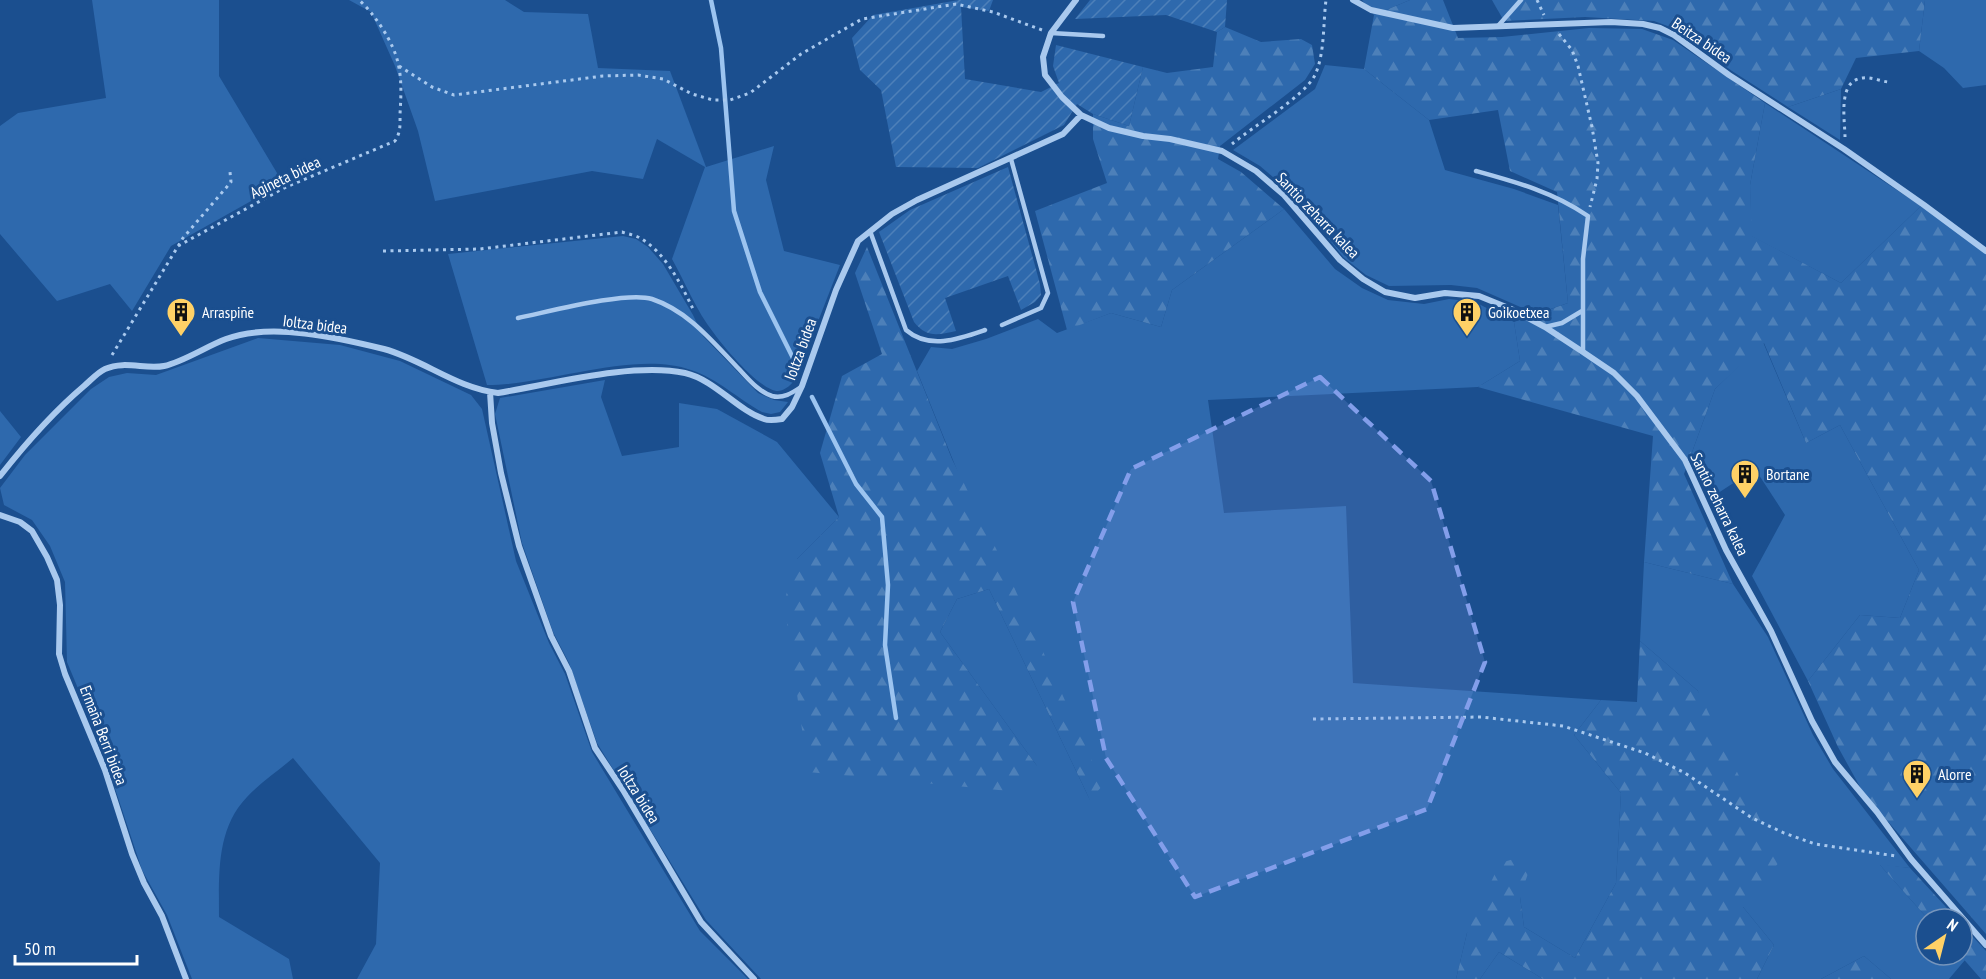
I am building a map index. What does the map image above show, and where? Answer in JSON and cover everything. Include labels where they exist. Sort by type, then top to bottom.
[{"type":"street","name":"Santio zeharra kalea","points":[[1076,0],[1051,33],[1043,57],[1045,75],[1062,97],[1082,115],[1109,128],[1222,151],[1256,171],[1284,195],[1340,261],[1385,292],[1415,298],[1444,293],[1479,296],[1511,309],[1545,327],[1614,373],[1636,396],[1685,460],[1726,550],[1771,631],[1812,721],[1834,762],[1877,812],[1911,859],[1986,945]]},
{"type":"street","name":"Beitza bidea","points":[[1353,0],[1371,10],[1453,28],[1611,22],[1660,28],[1674,35],[1729,75],[1844,149],[1986,251]]},
{"type":"street","name":"Ioltza bidea","points":[[105,369],[130,364],[163,367],[228,338],[265,332],[293,333],[328,337],[388,351],[414,360],[464,386],[498,393],[609,374],[670,371],[688,374],[707,382],[766,421],[782,419],[792,407],[802,386],[836,290],[858,242],[892,214],[917,200],[1063,134],[1082,115]]},
{"type":"street","points":[[0,476],[30,438],[63,404],[105,369]]},
{"type":"street","name":"Ioltza bidea","points":[[490,392],[492,423],[501,473],[519,546],[550,636],[568,671],[595,748],[623,790],[701,922],[754,979]]},
{"type":"street","name":"Ermaña Berri bidea","points":[[0,515],[20,522],[32,531],[57,579],[60,605],[59,654],[65,674],[105,770],[132,854],[144,883],[162,916],[186,979]]},
{"type":"lane","points":[[1498,26],[1521,0]]},
{"type":"lane","points":[[1051,33],[1103,36]]},
{"type":"lane","points":[[1002,325],[1041,308],[1048,293],[1011,159]]},
{"type":"lane","points":[[1476,171],[1545,192],[1568,202],[1588,216],[1584,229],[1583,259],[1584,352]]},
{"type":"lane","points":[[870,231],[906,330],[915,338],[932,342],[949,340],[985,330]]},
{"type":"lane","points":[[518,318],[624,297],[650,298],[671,307],[703,330],[760,391],[774,396],[788,395],[802,386]]},
{"type":"lane","points":[[1545,327],[1562,323],[1582,311]]},
{"type":"path","name":"Agineta bidea","points":[[178,246],[284,188],[395,141],[399,134],[401,97],[397,57],[368,8],[359,0]]},
{"type":"path","points":[[1222,151],[1286,104],[1306,87],[1314,76],[1319,58],[1326,0]]},
{"type":"path","points":[[399,66],[432,87],[454,95],[603,76],[638,75],[663,80],[692,94],[713,100],[730,100],[750,93],[801,54],[862,19],[956,4],[993,12],[1051,33]]},
{"type":"path","points":[[1550,24],[1572,50],[1592,127],[1598,163],[1597,179],[1588,216]]},
{"type":"path","points":[[1844,149],[1844,98],[1848,87],[1855,80],[1864,78],[1888,82]]},
{"type":"path","points":[[105,369],[178,246],[231,182],[230,172]]},
{"type":"path","points":[[383,251],[480,249],[622,232],[639,237],[654,248],[670,267],[693,309]]},
{"type":"path","points":[[1313,719],[1481,717],[1563,726],[1645,753],[1685,773],[1752,818],[1784,833],[1815,844],[1911,859]]},
{"type":"highlighted area","points":[[1320,377],[1431,481],[1485,662],[1427,809],[1195,897],[1106,758],[1073,602],[1131,469]]},
{"type":"green space","points":[[92,0],[219,0],[219,76],[283,183],[171,246],[132,311],[110,284],[57,301],[0,234],[0,126],[18,113],[106,98]]},
{"type":"green space","points":[[349,0],[505,0],[524,12],[588,14],[598,68],[670,71],[706,167],[774,146],[766,180],[784,251],[840,265],[793,382],[778,391],[770,389],[742,367],[707,324],[672,259],[705,167],[657,139],[643,179],[592,171],[435,201],[418,131],[395,66],[371,12]]},
{"type":"green space","points":[[959,0],[993,0],[989,11],[961,7],[965,79],[1041,92],[1059,83],[1053,66],[1056,45],[1143,67],[1129,126],[1093,114],[1077,104],[1064,125],[978,168],[896,167],[881,90],[860,70],[852,38],[873,15]]},
{"type":"green space","points":[[1090,0],[1227,0],[1225,27],[1217,32],[1166,15],[1075,19]]},
{"type":"green space","points":[[1362,0],[1410,0],[1374,15]]},
{"type":"green space","points":[[1410,0],[1443,0],[1458,38],[1502,37],[1589,28],[1642,29],[1673,40],[1765,103],[1750,185],[1752,236],[1841,283],[1921,206],[1986,253],[1986,934],[1974,920],[1974,907],[1962,907],[1864,794],[1838,747],[1808,681],[1860,615],[1900,618],[1919,570],[1840,425],[1806,443],[1764,343],[1715,389],[1684,474],[1733,584],[1644,562],[1653,436],[1478,387],[1520,361],[1514,322],[1568,303],[1557,192],[1510,171],[1498,110],[1429,120],[1364,69],[1374,15]]},
{"type":"green space","points":[[1492,0],[1925,0],[1919,51],[1856,58],[1841,89],[1788,107],[1732,71],[1673,28],[1654,21],[1585,17],[1504,21]]},
{"type":"green space","points":[[1925,0],[1986,0],[1986,85],[1963,88],[1944,68],[1919,51]]},
{"type":"green space","points":[[1225,27],[1261,42],[1301,39],[1312,45],[1315,64],[1305,80],[1220,146],[1218,159],[1241,172],[1284,209],[1172,290],[1161,327],[1111,313],[1067,330],[1035,211],[1107,183],[1093,139],[1093,114],[1129,126],[1143,67],[1167,73],[1213,67],[1217,32]]},
{"type":"green space","points":[[1325,65],[1364,69],[1429,120],[1445,170],[1514,189],[1558,205],[1568,303],[1536,314],[1477,288],[1451,285],[1389,286],[1366,275],[1343,257],[1294,195],[1260,166],[1233,150],[1315,89]]},
{"type":"green space","points":[[1841,89],[1840,140],[1788,107]]},
{"type":"green space","points":[[1765,103],[1921,206],[1841,283],[1751,236],[1750,185]]},
{"type":"green space","points":[[1008,167],[1041,295],[1035,302],[1021,310],[1008,276],[945,298],[956,331],[933,334],[923,331],[914,322],[879,232],[910,210]]},
{"type":"green space","points":[[1284,209],[1335,269],[1362,288],[1388,300],[1424,304],[1449,299],[1475,302],[1514,322],[1520,361],[1478,387],[1208,400],[1224,513],[1346,506],[1353,683],[1601,700],[1574,735],[1621,793],[1616,883],[1575,958],[1524,927],[1520,897],[1467,933],[1456,979],[761,979],[706,920],[597,743],[569,663],[553,632],[522,543],[495,414],[500,398],[605,380],[601,397],[622,456],[679,447],[679,403],[717,409],[777,442],[839,517],[797,559],[1037,766],[940,632],[957,599],[989,589],[1090,800],[917,371],[931,347],[952,349],[1038,319],[1057,333],[1111,313],[1161,327],[1172,290]]},
{"type":"green space","points":[[623,236],[636,239],[648,247],[663,264],[703,336],[758,393],[774,400],[788,402],[780,412],[771,414],[762,412],[701,374],[668,365],[618,366],[512,384],[487,385],[448,254]]},
{"type":"green space","points":[[867,247],[952,459],[1005,567],[1103,785],[1090,800],[989,589],[957,599],[940,632],[1037,766],[1009,791],[808,772],[784,602],[797,559],[839,517],[820,453],[842,376],[882,354],[855,273]]},
{"type":"green space","points":[[258,338],[340,345],[400,361],[471,395],[482,409],[516,561],[549,643],[565,674],[592,752],[700,931],[748,979],[357,979],[376,944],[380,863],[293,758],[247,797],[230,823],[221,853],[219,917],[289,959],[293,979],[192,979],[167,915],[142,870],[97,734],[67,662],[65,582],[50,546],[32,520],[4,505],[0,488],[25,455],[91,389],[109,377],[127,373],[156,375]]},
{"type":"green space","points":[[1763,342],[1806,443],[1840,425],[1919,570],[1900,618],[1860,615],[1808,681],[1752,576],[1785,515],[1755,469],[1712,497],[1691,455],[1715,389]]},
{"type":"green space","points":[[0,411],[21,437],[0,465]]},
{"type":"green space","points":[[1644,562],[1733,584],[1768,637],[1813,735],[1833,769],[1910,868],[1880,865],[1917,907],[1914,907],[1914,967],[1959,967],[1949,979],[1891,979],[1864,956],[1821,979],[1757,979],[1774,945],[1743,907],[1698,691],[1640,641]]},
{"type":"green space","points":[[1640,641],[1698,691],[1780,861],[1743,907],[1774,945],[1757,979],[1543,979],[1499,952],[1480,979],[1456,979],[1467,933],[1500,863],[1535,853],[1520,897],[1524,927],[1575,958],[1616,883],[1621,793],[1574,735],[1601,700],[1637,702]]},
{"type":"green space","points":[[1879,864],[1910,868],[1946,907],[1917,907]]},
{"type":"green space","points":[[1974,938],[1986,951],[1986,979],[1981,979],[1970,967],[1974,967]]},
{"type":"green space","points":[[1499,952],[1543,979],[1480,979]]},
{"type":"green space","points":[[1864,956],[1891,979],[1821,979]]},
{"type":"waterway","points":[[711,0],[721,48],[734,211],[760,292],[796,364]]},
{"type":"waterway","points":[[812,397],[856,484],[882,517],[888,585],[885,645],[896,718]]},
{"type":"place","name":"Arraspiñe","points":[[181,338]]},
{"type":"place","name":"Goikoetxea","points":[[1467,338]]},
{"type":"place","name":"Bortane","points":[[1745,500]]},
{"type":"place","name":"Alorre","points":[[1917,800]]}]
